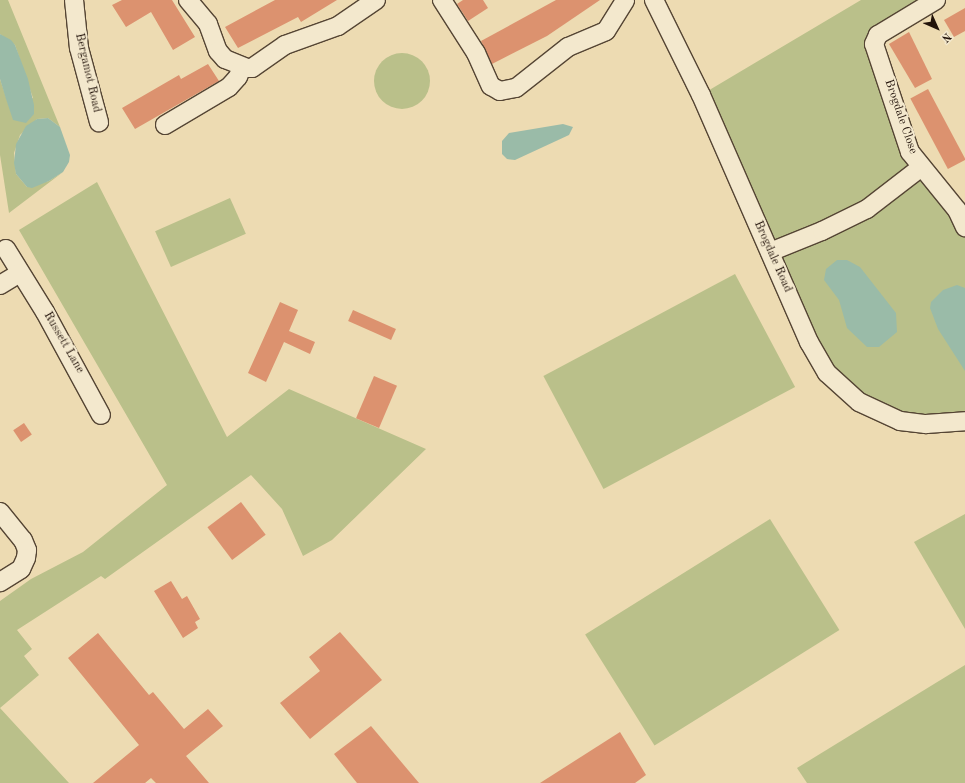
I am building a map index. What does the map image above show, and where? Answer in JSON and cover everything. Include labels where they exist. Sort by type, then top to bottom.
[{"type":"street","name":"Bergamot Road","points":[[74,0],[79,48],[99,122]]},
{"type":"street","points":[[188,0],[208,24],[218,51],[225,59],[242,67],[252,68],[285,45],[338,26],[376,0]]},
{"type":"street","points":[[442,0],[476,53],[491,86],[500,91],[516,88],[568,46],[606,30],[625,0]]},
{"type":"street","name":"Brogdale Road","points":[[654,0],[701,95],[817,358],[840,387],[860,402],[900,421],[926,424],[965,421]]},
{"type":"street","name":"Brogdale Close","points":[[770,252],[822,231],[867,209],[920,168],[907,144],[874,44],[878,35],[936,0]]},
{"type":"street","points":[[165,125],[229,87],[238,77],[242,67]]},
{"type":"street","points":[[920,168],[957,210],[965,227]]},
{"type":"street","name":"Russett Lane","points":[[6,249],[82,377],[89,396],[101,414]]},
{"type":"street","points":[[0,285],[20,273]]},
{"type":"street","points":[[0,512],[23,540],[27,550],[26,558],[21,569],[0,582]]},
{"type":"green space","points":[[0,0],[8,0],[60,127],[48,118],[37,119],[20,135],[14,153],[16,174],[27,187],[49,181],[63,172],[9,213],[0,155],[0,79],[9,106],[33,98],[15,45],[0,34]]},
{"type":"green space","points":[[861,0],[936,0],[878,35],[903,129],[965,227],[965,421],[926,424],[833,381],[706,92]]},
{"type":"green space","points":[[402,53],[413,55],[422,61],[428,70],[430,81],[428,92],[422,101],[413,107],[402,109],[391,107],[382,101],[376,92],[374,81],[376,70],[382,61],[391,55]]},
{"type":"green space","points":[[97,182],[227,437],[289,389],[426,449],[332,540],[303,556],[282,509],[251,475],[105,579],[101,576],[17,630],[32,649],[24,656],[39,675],[0,708],[0,601],[31,579],[83,552],[167,485],[19,230]]},
{"type":"green space","points":[[230,198],[246,234],[171,267],[155,231]]},
{"type":"green space","points":[[735,274],[795,387],[603,489],[543,376]]},
{"type":"green space","points":[[965,514],[965,629],[914,542]]},
{"type":"green space","points":[[770,519],[839,630],[655,746],[585,635]]},
{"type":"green space","points":[[965,665],[965,783],[807,783],[797,768]]},
{"type":"green space","points":[[0,708],[69,783],[0,783]]},
{"type":"shaded area","points":[[0,34],[11,40],[15,45],[28,79],[34,105],[34,114],[26,123],[13,120],[0,79]]},
{"type":"shaded area","points":[[48,118],[60,127],[70,155],[69,162],[63,172],[49,181],[32,188],[27,187],[16,174],[14,163],[16,144],[26,126],[37,119]]},
{"type":"shaded area","points":[[563,124],[573,127],[569,135],[515,160],[507,159],[502,154],[502,141],[509,133]]},
{"type":"shaded area","points":[[837,260],[847,260],[860,267],[896,313],[897,332],[879,347],[867,347],[847,328],[839,300],[824,280],[826,269]]},
{"type":"shaded area","points":[[957,285],[965,288],[965,371],[938,329],[930,308],[931,302],[943,290]]},
{"type":"building","points":[[122,0],[172,0],[195,37],[173,50],[151,12],[126,27],[112,5]]},
{"type":"building","points":[[275,0],[337,0],[301,22],[298,17],[238,48],[225,27]]},
{"type":"building","points":[[463,0],[483,0],[488,8],[468,21],[457,4]]},
{"type":"building","points":[[556,0],[600,0],[547,36],[492,64],[481,41]]},
{"type":"building","points":[[965,8],[965,31],[954,37],[944,20]]},
{"type":"building","points":[[909,32],[932,79],[915,88],[889,44]]},
{"type":"building","points":[[208,64],[219,81],[135,129],[122,108],[179,75],[181,79]]},
{"type":"building","points":[[928,89],[965,159],[948,169],[910,98]]},
{"type":"building","points":[[280,302],[298,310],[289,331],[315,342],[310,354],[284,342],[266,382],[248,373]]},
{"type":"building","points":[[353,310],[396,329],[391,340],[348,321]]},
{"type":"building","points":[[374,376],[397,386],[379,428],[356,418]]},
{"type":"building","points":[[24,423],[32,435],[21,442],[13,430]]},
{"type":"building","points":[[241,502],[266,535],[232,560],[207,527]]},
{"type":"building","points":[[171,581],[182,599],[187,596],[200,619],[195,622],[198,628],[183,638],[154,591]]},
{"type":"building","points":[[340,632],[382,680],[310,739],[280,703],[320,671],[309,657]]},
{"type":"building","points":[[98,633],[149,695],[153,692],[184,729],[208,709],[223,726],[186,756],[209,783],[156,783],[151,778],[145,783],[93,783],[139,745],[68,658]]},
{"type":"building","points":[[371,726],[419,783],[357,783],[334,754]]},
{"type":"building","points":[[620,732],[646,775],[635,783],[540,783]]}]
